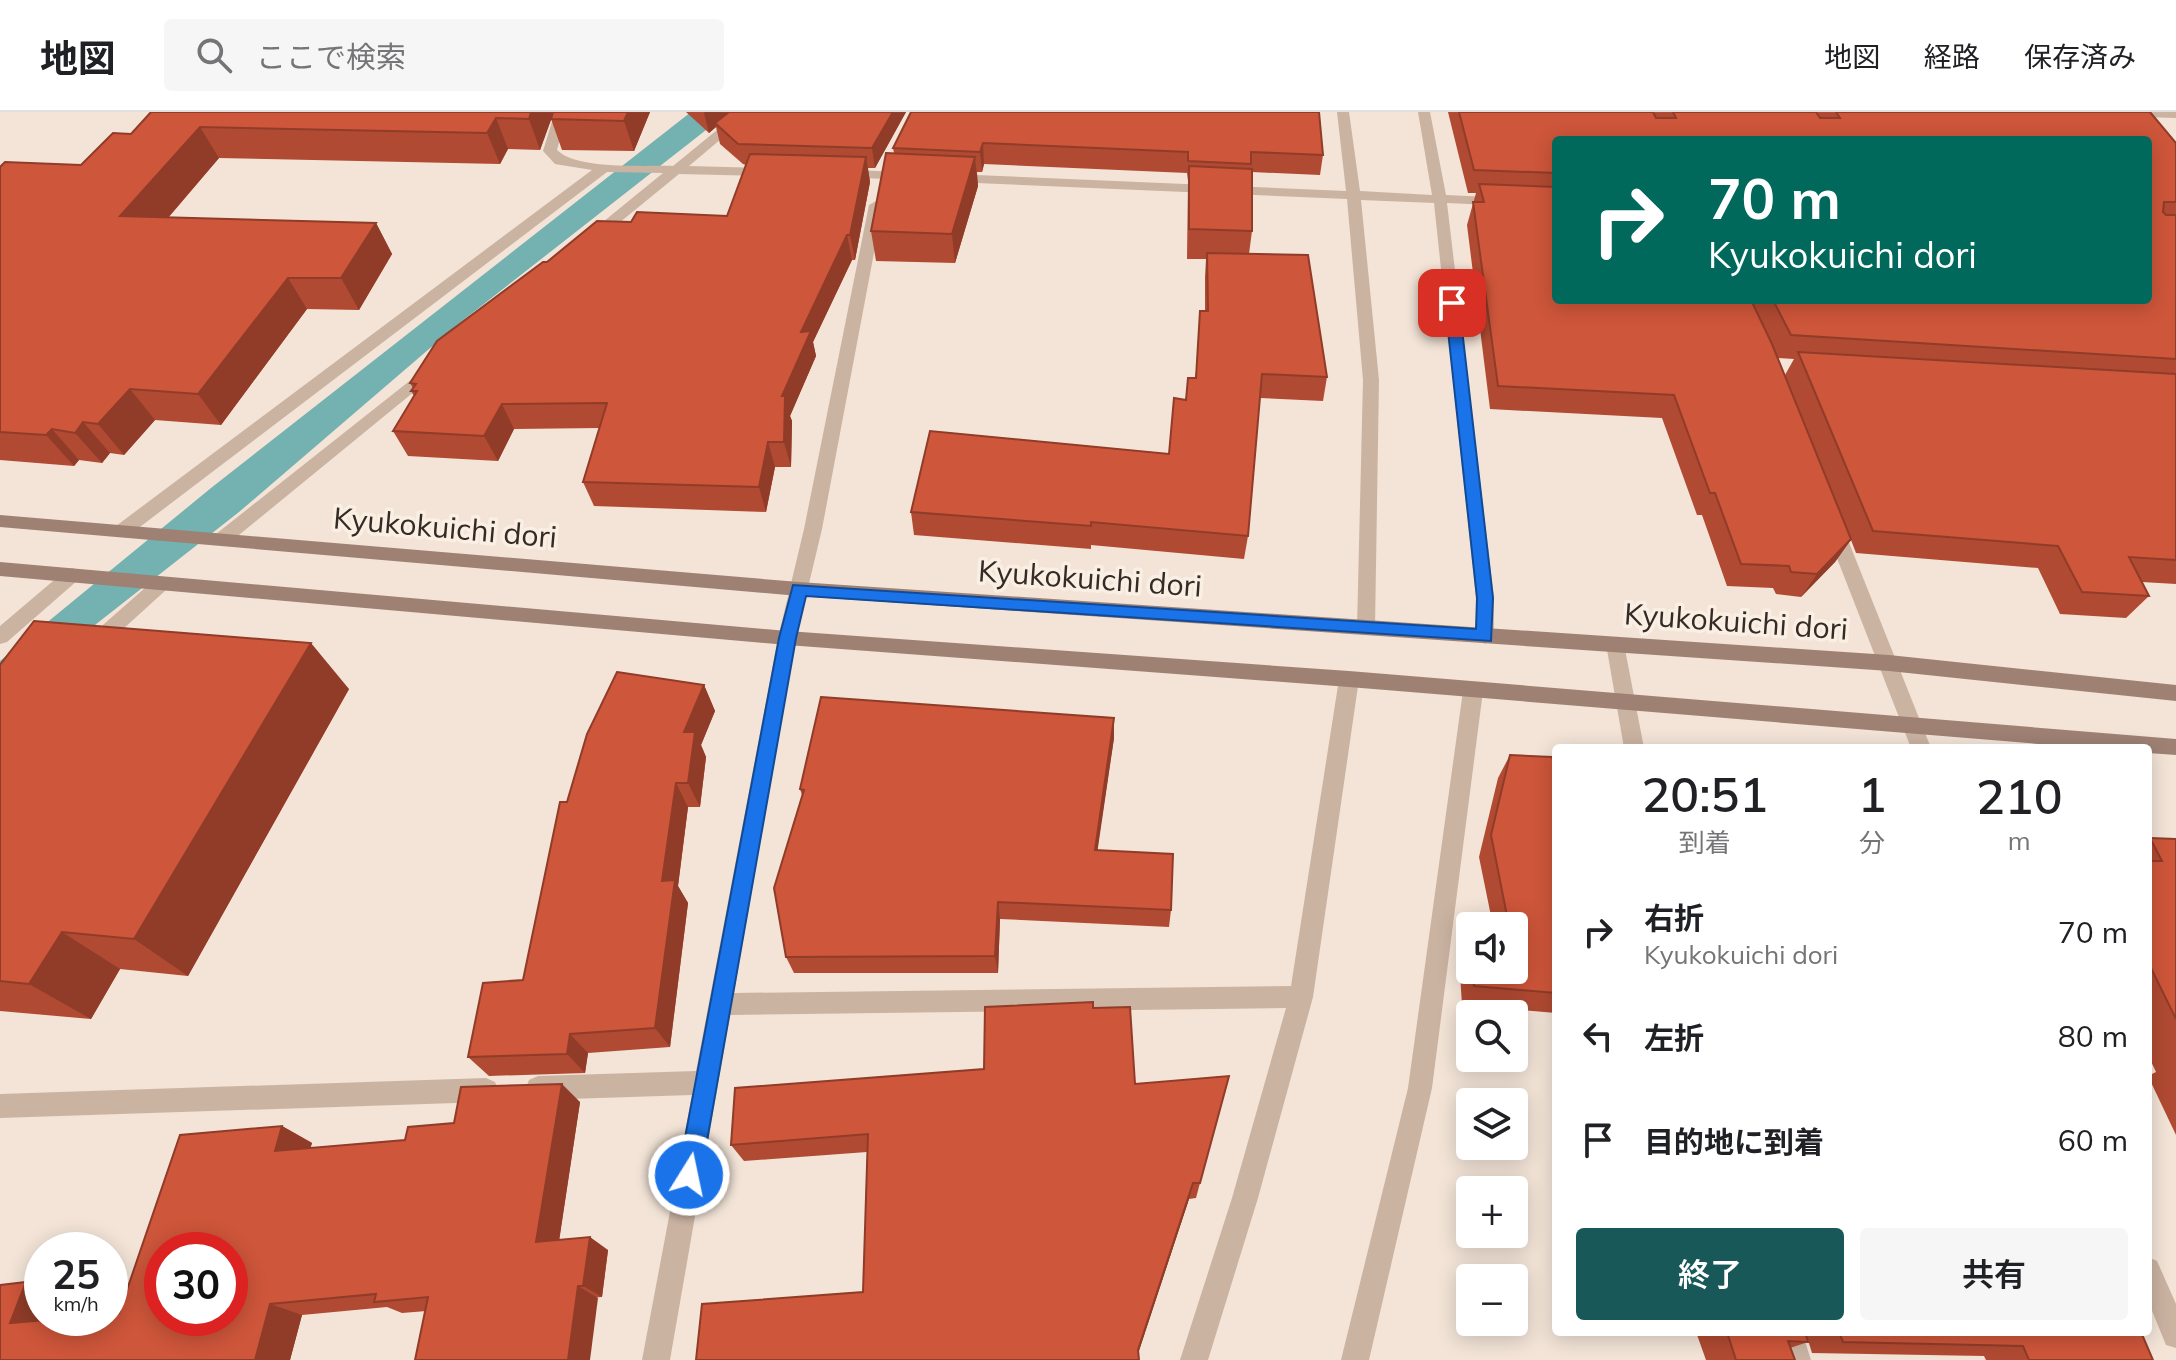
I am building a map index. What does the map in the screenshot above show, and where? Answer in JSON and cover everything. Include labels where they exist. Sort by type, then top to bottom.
[{"type":"main road","name":"Kyukokuichi dori","points":[[0,521],[799,589],[1889,663],[2176,693]]},
{"type":"main road","points":[[0,569],[787,638],[1349,679],[2141,744]]},
{"type":"main road","points":[[2152,745],[2176,747]]},
{"type":"street","points":[[561,112],[550,151],[560,161],[604,168],[787,173]]},
{"type":"street","points":[[578,250],[747,112]]},
{"type":"street","points":[[1343,112],[1371,380],[1366,628]]},
{"type":"street","points":[[1424,112],[1440,199],[1485,598],[1485,637]]},
{"type":"street","points":[[2108,112],[2176,114]]},
{"type":"street","points":[[122,531],[604,168]]},
{"type":"street","points":[[835,174],[885,168],[929,177]]},
{"type":"street","points":[[656,1360],[787,638],[885,168]]},
{"type":"street","points":[[944,177],[1552,204]]},
{"type":"street","points":[[222,539],[442,360]]},
{"type":"street","points":[[1827,509],[1919,744]]},
{"type":"street","points":[[0,637],[72,575]]},
{"type":"street","points":[[76,660],[160,585]]},
{"type":"street","points":[[1615,644],[1633,744]]},
{"type":"street","points":[[1194,1360],[1245,1198],[1301,997],[1349,679]]},
{"type":"street","points":[[1355,1360],[1420,1088],[1473,691]]},
{"type":"street","points":[[721,1004],[1301,997]]},
{"type":"street","points":[[0,1106],[706,1083]]},
{"type":"street","points":[[2152,1279],[2176,1335]]},
{"type":"street","points":[[1790,1336],[1797,1360]]},
{"type":"water","points":[[691,112],[729,112],[457,325],[239,512],[72,643],[0,705],[0,661],[211,488]]},
{"type":"building","points":[[151,112],[531,112],[529,119],[496,118],[487,133],[200,127],[120,216],[376,223],[341,278],[288,278],[198,394],[130,389],[98,424],[83,422],[75,433],[52,429],[46,435],[0,432],[0,167],[5,162],[81,165],[113,133],[131,134]]},
{"type":"building","points":[[553,112],[628,112],[624,121],[551,119]]},
{"type":"building","points":[[729,112],[893,112],[872,148],[738,144],[715,123]]},
{"type":"building","points":[[911,112],[1319,112],[1323,155],[1251,152],[1251,164],[1188,161],[1188,152],[983,143],[980,152],[893,148]]},
{"type":"building","points":[[1459,112],[1653,112],[1656,118],[1676,118],[1673,112],[1816,112],[1820,118],[1840,118],[1836,112],[2150,112],[2176,143],[2176,202],[2164,202],[2163,212],[2176,215],[2176,359],[1791,335],[1775,304],[2152,304],[2152,136],[1552,136],[1552,173],[1474,170]]},
{"type":"building","points":[[886,153],[975,157],[952,234],[871,231]]},
{"type":"building","points":[[750,154],[866,157],[850,235],[847,235],[801,332],[811,331],[782,396],[785,396],[784,442],[768,442],[759,487],[583,482],[607,403],[502,404],[484,436],[393,431],[417,391],[411,391],[416,384],[410,383],[437,341],[547,262],[597,221],[631,222],[637,212],[727,216]]},
{"type":"building","points":[[1189,166],[1252,169],[1252,231],[1189,229]]},
{"type":"building","points":[[1479,184],[1552,187],[1552,304],[1753,304],[1851,539],[1817,574],[1791,572],[1789,566],[1741,564],[1715,493],[1710,493],[1674,395],[1498,386],[1473,202],[1484,202]]},
{"type":"building","points":[[1207,253],[1308,255],[1327,377],[1262,374],[1248,536],[1091,522],[1091,526],[911,512],[930,431],[1169,454],[1174,398],[1186,400],[1188,378],[1196,378],[1200,311],[1208,311]]},
{"type":"building","points":[[1798,352],[2176,374],[2176,560],[2129,557],[2149,596],[2082,592],[2058,546],[1873,531]]},
{"type":"building","points":[[34,621],[311,643],[134,939],[62,932],[29,984],[0,981],[0,665]]},
{"type":"building","points":[[617,672],[704,685],[684,732],[695,732],[688,783],[676,783],[662,881],[675,880],[655,1028],[570,1034],[567,1054],[468,1057],[483,983],[523,980],[560,802],[567,802],[587,734]]},
{"type":"building","points":[[821,697],[1114,718],[1095,850],[1173,854],[1171,910],[998,902],[995,956],[786,957],[774,888],[804,790],[800,789]]},
{"type":"building","points":[[1510,755],[1552,757],[1552,993],[1474,986],[1528,984],[1528,912],[1506,912],[1491,835]]},
{"type":"building","points":[[2152,838],[2176,839],[2176,1019],[2152,970],[2152,861],[2162,861]]},
{"type":"building","points":[[1093,1002],[1093,1008],[1130,1007],[1135,1084],[1229,1076],[1200,1183],[1193,1183],[1138,1350],[1139,1360],[696,1360],[702,1304],[863,1292],[868,1134],[731,1145],[735,1088],[984,1069],[985,1007]]},
{"type":"building","points":[[562,1084],[536,1242],[590,1237],[583,1286],[578,1286],[568,1360],[415,1360],[428,1297],[374,1302],[376,1294],[270,1304],[255,1360],[0,1360],[0,1285],[24,1282],[10,1323],[24,1322],[24,1336],[128,1336],[128,1287],[144,1240],[144,1336],[248,1336],[248,1232],[147,1232],[180,1135],[282,1126],[275,1151],[405,1140],[408,1127],[454,1123],[461,1087]]},
{"type":"building","points":[[1728,1336],[1806,1336],[1808,1342],[1788,1341],[1795,1360],[1736,1360]]},
{"type":"building","points":[[1841,1336],[2143,1336],[2153,1360],[2029,1360],[2023,1346],[1843,1342]]},
{"type":"route","points":[[689,1175],[787,638],[799,589],[1485,637],[1485,598],[1452,303]]}]
